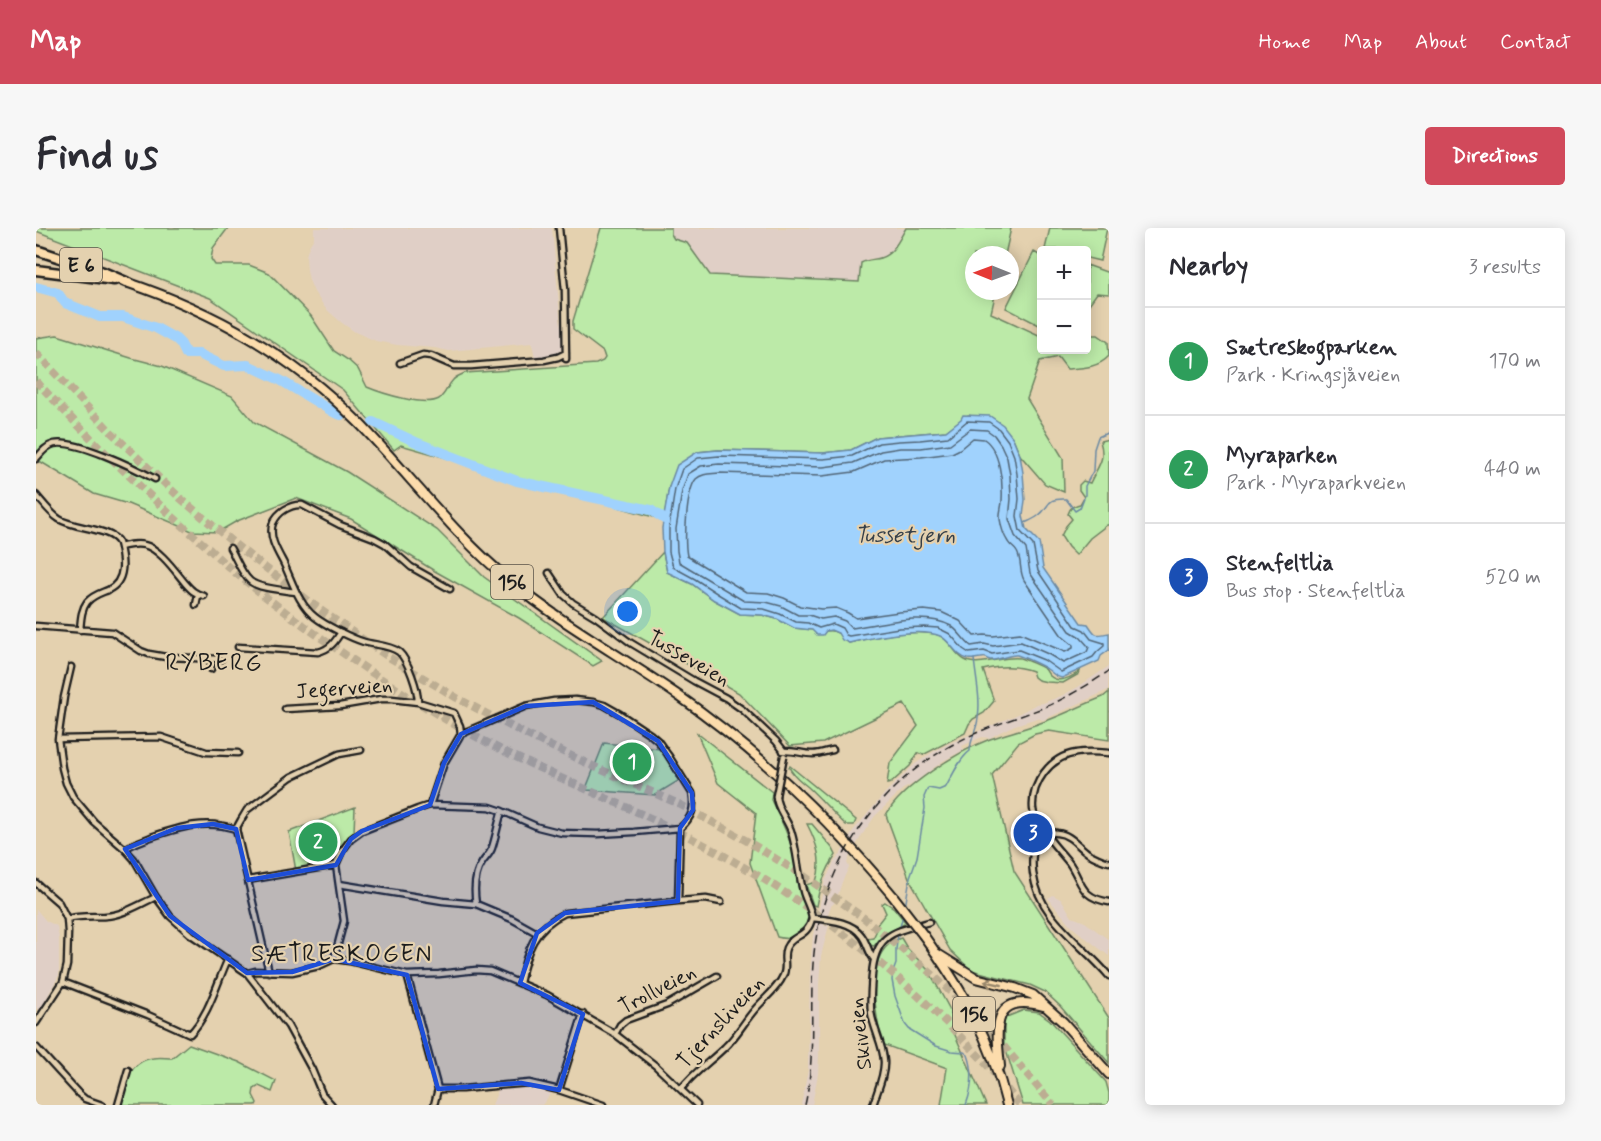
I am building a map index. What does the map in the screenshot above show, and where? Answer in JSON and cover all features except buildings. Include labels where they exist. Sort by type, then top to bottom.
[{"type":"highway","name":"E 6","points":[[36,250],[126,282]]},
{"type":"highway","name":"E 6","points":[[36,270],[126,282]]},
{"type":"main road","name":"156","points":[[126,282],[222,321],[270,350],[315,383],[359,423],[485,559],[533,598],[679,696],[749,750],[821,817],[893,896],[936,953],[975,1016],[1001,1079],[1008,1105]]},
{"type":"main road","name":"156","points":[[936,953],[976,978],[1033,995],[1068,1028],[1109,1074]]},
{"type":"main road","name":"156","points":[[1001,1079],[997,1031],[999,1019],[1007,1008],[1019,1003],[1031,1002],[1045,1006]]},
{"type":"street","points":[[400,363],[423,356],[431,356],[454,366],[471,366],[566,356],[565,290],[559,228]]},
{"type":"street","points":[[36,459],[49,446],[70,445],[101,455],[155,479]]},
{"type":"street","points":[[36,495],[59,519],[112,535],[118,539],[122,568],[120,580],[113,587],[89,600],[83,611],[80,630]]},
{"type":"street","points":[[418,702],[416,687],[399,652],[353,638],[315,617],[307,608],[296,592],[276,549],[272,525],[286,508],[297,505],[308,508],[340,525],[386,544],[411,567],[450,589]]},
{"type":"street","points":[[120,547],[133,544],[145,545],[159,553],[191,590],[201,595],[196,605]]},
{"type":"street","points":[[230,548],[244,574],[253,583],[296,592]]},
{"type":"street","name":"Tusseveien","points":[[549,573],[563,594],[573,603],[631,643],[726,698],[776,741],[783,753]]},
{"type":"street","points":[[36,626],[112,632],[148,654],[221,659]]},
{"type":"street","points":[[238,647],[318,652],[332,645],[341,632]]},
{"type":"street","points":[[211,659],[211,669]]},
{"type":"street","points":[[71,667],[58,739],[66,783],[74,797],[94,822],[125,849],[141,869],[163,907],[181,926],[247,973],[288,1026],[312,1070],[321,1094],[332,1105]]},
{"type":"street","name":"Jegerveien","points":[[285,709],[340,706],[381,699],[418,702],[454,713],[461,734]]},
{"type":"street","points":[[334,959],[344,921],[336,865],[351,839],[362,831],[430,805],[490,807],[538,827],[562,833],[616,833],[680,828],[691,816],[694,803],[692,793],[678,770],[658,741],[650,734],[604,705],[575,700],[538,704],[511,712],[461,734],[444,763],[430,805]]},
{"type":"street","points":[[58,739],[161,737],[206,752],[238,753]]},
{"type":"street","points":[[269,972],[236,829],[240,819],[263,796],[291,777],[339,754],[361,750]]},
{"type":"street","points":[[833,750],[817,754],[793,750],[783,753],[776,796],[791,831],[804,895],[812,912],[812,918],[854,927],[861,934],[873,958],[884,940],[891,935],[929,922]]},
{"type":"street","points":[[1041,836],[1035,820],[1033,803],[1037,786],[1047,768],[1060,758],[1076,753],[1109,753]]},
{"type":"street","points":[[476,904],[475,880],[480,865],[489,855],[502,811]]},
{"type":"street","points":[[125,849],[132,844],[177,828],[213,824],[236,829]]},
{"type":"street","points":[[678,901],[680,828]]},
{"type":"street","points":[[1109,862],[1093,856],[1069,837],[1053,832],[1041,836],[1034,850],[1033,866],[1034,880],[1042,902],[1055,920],[1109,976]]},
{"type":"street","points":[[1051,841],[1070,864],[1080,886],[1096,898],[1109,902]]},
{"type":"street","points":[[248,880],[336,865]]},
{"type":"street","points":[[36,883],[59,903],[67,919],[68,965],[63,982],[36,1023]]},
{"type":"street","points":[[339,884],[476,904],[512,919],[537,933]]},
{"type":"street","points":[[67,919],[83,916],[109,916],[156,897]]},
{"type":"street","points":[[520,983],[524,964],[537,933],[554,918],[565,913],[706,899],[722,902]]},
{"type":"street","name":"Tjernsliveien","points":[[681,1089],[699,1069],[724,1048],[778,985],[786,970],[787,947],[806,933],[812,918]]},
{"type":"street","name":"Skiveien","points":[[873,958],[871,1012],[884,1062],[873,1105]]},
{"type":"street","points":[[63,982],[190,1034],[206,1011],[228,959]]},
{"type":"street","points":[[247,973],[255,971],[292,972],[319,966],[334,959],[407,975],[490,971],[547,995],[615,1034],[698,1105]]},
{"type":"street","points":[[407,975],[438,1089],[434,1105]]},
{"type":"street","name":"Trollveien","points":[[615,1034],[626,1020],[666,1005],[717,976]]},
{"type":"street","points":[[559,1090],[583,1014]]},
{"type":"street","points":[[36,1047],[79,1094],[85,1099],[102,1105]]},
{"type":"street","points":[[118,1105],[128,1070]]},
{"type":"street","points":[[438,1089],[529,1083],[559,1090],[603,1105]]},
{"type":"highlighted area","points":[[593,702],[658,741],[692,793],[693,810],[680,828],[678,901],[565,913],[537,933],[520,983],[583,1014],[559,1090],[521,1083],[438,1089],[407,975],[334,959],[292,972],[247,973],[170,916],[125,849],[177,828],[213,824],[236,829],[248,880],[336,865],[351,839],[362,831],[430,805],[444,763],[461,734],[526,706]]},
{"type":"shaded area","points":[[314,228],[552,228],[562,338],[561,350],[553,356],[535,358],[532,343],[449,351],[376,341],[355,332],[326,309],[309,280],[306,256],[314,238]]},
{"type":"shaded area","points":[[671,228],[906,228],[891,252],[861,263],[860,282],[709,275],[687,243],[674,239]]},
{"type":"shaded area","points":[[1109,666],[1108,690],[1043,720],[1037,718],[1015,725],[990,738],[982,737],[962,746],[964,750],[943,761],[903,789],[875,816],[850,856],[847,863],[849,867],[836,901],[827,916],[826,923],[829,925],[821,956],[819,984],[818,1074],[812,1105],[801,1105],[808,1070],[813,935],[825,881],[853,831],[885,793],[915,764],[933,752],[1037,704],[1061,696]]},
{"type":"shaded area","points":[[1053,895],[1062,900],[1072,917],[1085,922],[1109,940],[1109,956],[1072,927],[1048,898]]},
{"type":"shaded area","points":[[36,909],[46,921],[57,926],[59,939],[59,975],[40,1011],[36,1008]]},
{"type":"shaded area","points":[[520,1087],[552,1092],[542,1105],[492,1105],[499,1088]]},
{"type":"green space","points":[[36,228],[228,228],[213,248],[211,259],[215,265],[249,265],[269,273],[311,316],[334,351],[358,369],[367,387],[392,396],[414,400],[439,399],[454,379],[465,373],[596,364],[603,361],[605,358],[603,352],[573,329],[573,321],[601,228],[671,228],[674,239],[687,243],[710,275],[859,282],[861,263],[889,253],[896,246],[906,228],[1011,228],[1007,246],[965,246],[965,300],[994,300],[991,313],[1037,334],[1037,354],[1091,354],[1091,335],[1098,335],[1108,342],[1109,356],[1095,365],[1073,369],[1067,369],[1058,357],[1040,361],[1027,399],[1063,458],[1064,492],[1045,484],[1020,455],[1013,438],[968,415],[946,431],[877,437],[851,450],[823,453],[718,450],[697,452],[669,487],[664,520],[401,445],[394,450],[343,390],[210,298],[36,231]]},
{"type":"green space","points":[[1050,228],[1107,228],[1100,261],[1091,259],[1091,246],[1046,246]]},
{"type":"green space","points":[[1034,252],[1037,254],[1037,324],[1006,308],[1010,300],[1019,300],[1019,282]]},
{"type":"green space","points":[[1091,266],[1109,273],[1109,294],[1097,293],[1091,301]]},
{"type":"green space","points":[[57,335],[162,366],[232,396],[254,422],[347,472],[437,530],[484,577],[602,661],[593,666],[519,618],[433,570],[351,519],[296,498],[237,521],[218,532],[192,531],[128,504],[94,494],[36,459],[36,338]]},
{"type":"green space","points":[[1109,439],[1109,525],[1090,538],[1076,555],[1061,536],[1072,519],[1068,514],[1070,510],[1080,504],[1084,497],[1079,490],[1079,485],[1083,481],[1090,483],[1100,463],[1102,448],[1100,441]]},
{"type":"green space","points":[[663,552],[667,572],[692,584],[714,600],[740,614],[762,615],[777,619],[794,628],[833,631],[849,643],[903,633],[935,634],[944,638],[961,657],[971,662],[1020,658],[1045,669],[1049,675],[1061,680],[1080,671],[1079,674],[1063,683],[1038,680],[1032,671],[1014,667],[983,670],[994,701],[984,713],[973,719],[965,733],[923,755],[918,753],[910,766],[887,784],[890,763],[918,726],[904,704],[823,743],[790,746],[739,693],[603,617]]},
{"type":"green space","points":[[1109,692],[1109,740],[1049,731],[1035,734],[1018,743],[992,775],[1014,871],[1109,1018],[1109,1063],[1045,992],[1030,985],[971,970],[950,950],[909,878],[886,815],[918,781],[963,752],[990,739],[1058,716],[1103,697]]},
{"type":"green space","points":[[697,733],[772,792],[771,800],[790,842],[799,890],[810,921],[793,938],[777,937],[750,863],[756,813],[718,783]]},
{"type":"green space","points":[[604,743],[660,749],[677,775],[678,781],[655,795],[587,790]]},
{"type":"green space","points":[[790,766],[856,820],[854,825],[846,825],[795,776]]},
{"type":"green space","points":[[355,807],[354,832],[341,846],[333,860],[325,865],[296,871],[289,832]]},
{"type":"green space","points":[[807,824],[812,824],[836,855],[823,879],[816,906],[813,905],[806,885],[816,882],[819,859],[814,838]]},
{"type":"green space","points":[[885,902],[894,908],[906,923],[882,936],[874,946],[869,945],[867,939],[873,938],[876,932],[875,927],[886,913],[882,904]]},
{"type":"green space","points":[[901,938],[907,948],[929,971],[949,1008],[955,1035],[986,1105],[941,1105],[947,1068],[882,1044],[875,1001],[876,969],[880,955],[888,945]]},
{"type":"green space","points":[[1024,1010],[1039,1012],[1050,1020],[1106,1082],[1109,1105],[1023,1105],[1004,1044],[1004,1018]]},
{"type":"green space","points":[[189,1044],[239,1062],[276,1081],[272,1092],[259,1086],[254,1089],[256,1105],[120,1105],[129,1075],[138,1064],[153,1058],[172,1058]]},
{"type":"water","name":"Tussetjern","points":[[963,415],[990,416],[1003,425],[1013,438],[1020,455],[1023,473],[1025,500],[1023,516],[1026,529],[1039,542],[1043,568],[1081,623],[1088,624],[1096,634],[1109,633],[1109,650],[1101,656],[1099,661],[1062,678],[1017,655],[993,660],[968,659],[960,655],[944,638],[931,634],[895,634],[849,643],[831,630],[826,631],[823,635],[817,635],[812,630],[794,628],[777,619],[762,615],[740,614],[714,600],[692,584],[667,572],[662,528],[669,487],[677,465],[697,452],[718,450],[822,453],[851,450],[877,437],[946,431]]},
{"type":"waterway","points":[[36,287],[58,293],[65,303],[100,317],[123,317],[156,328],[176,339],[186,354],[199,354],[224,366],[248,365],[280,380],[341,415]]},
{"type":"waterway","points":[[373,422],[418,443],[517,481],[651,510],[664,519]]},
{"type":"waterway","points":[[1025,523],[1042,513],[1054,500],[1066,499],[1075,511],[1080,508],[1085,495],[1085,486],[1093,471],[1094,449],[1098,437],[1109,432]]},
{"type":"waterway","points":[[905,908],[910,877],[917,857],[925,808],[924,797],[928,788],[939,790],[946,787],[970,751],[979,711],[974,659]]},
{"type":"waterway","points":[[900,927],[903,915]]},
{"type":"waterway","points":[[898,935],[896,964],[892,980],[905,1024],[936,1046],[964,1052],[968,1055],[972,1080],[966,1105]]},
{"type":"tunnel","points":[[36,353],[111,432],[180,498],[237,546],[322,611],[387,656],[457,698],[529,736],[679,804],[747,841],[804,876],[864,918],[932,974],[990,1030],[1053,1105]]},
{"type":"tunnel","points":[[36,381],[116,463],[178,522],[232,570],[309,629],[390,684],[471,734],[663,824],[749,870],[790,896],[830,924],[906,985],[982,1059],[1020,1105]]},
{"type":"railway","points":[[805,1105],[811,1062],[812,976],[817,933],[825,900],[837,870],[852,841],[870,814],[917,768],[944,750],[983,730],[1050,705],[1109,671]]},
{"type":"place","name":"Sætreskogparken","points":[[632,762]]},
{"type":"place","name":"Stenfeltlia","points":[[1033,833]]},
{"type":"place","name":"Myraparken","points":[[318,842]]},
{"type":"district","name":"RYBERG","points":[[214,662]]},
{"type":"district","name":"SÆTRESKOGEN","points":[[342,953]]}]
